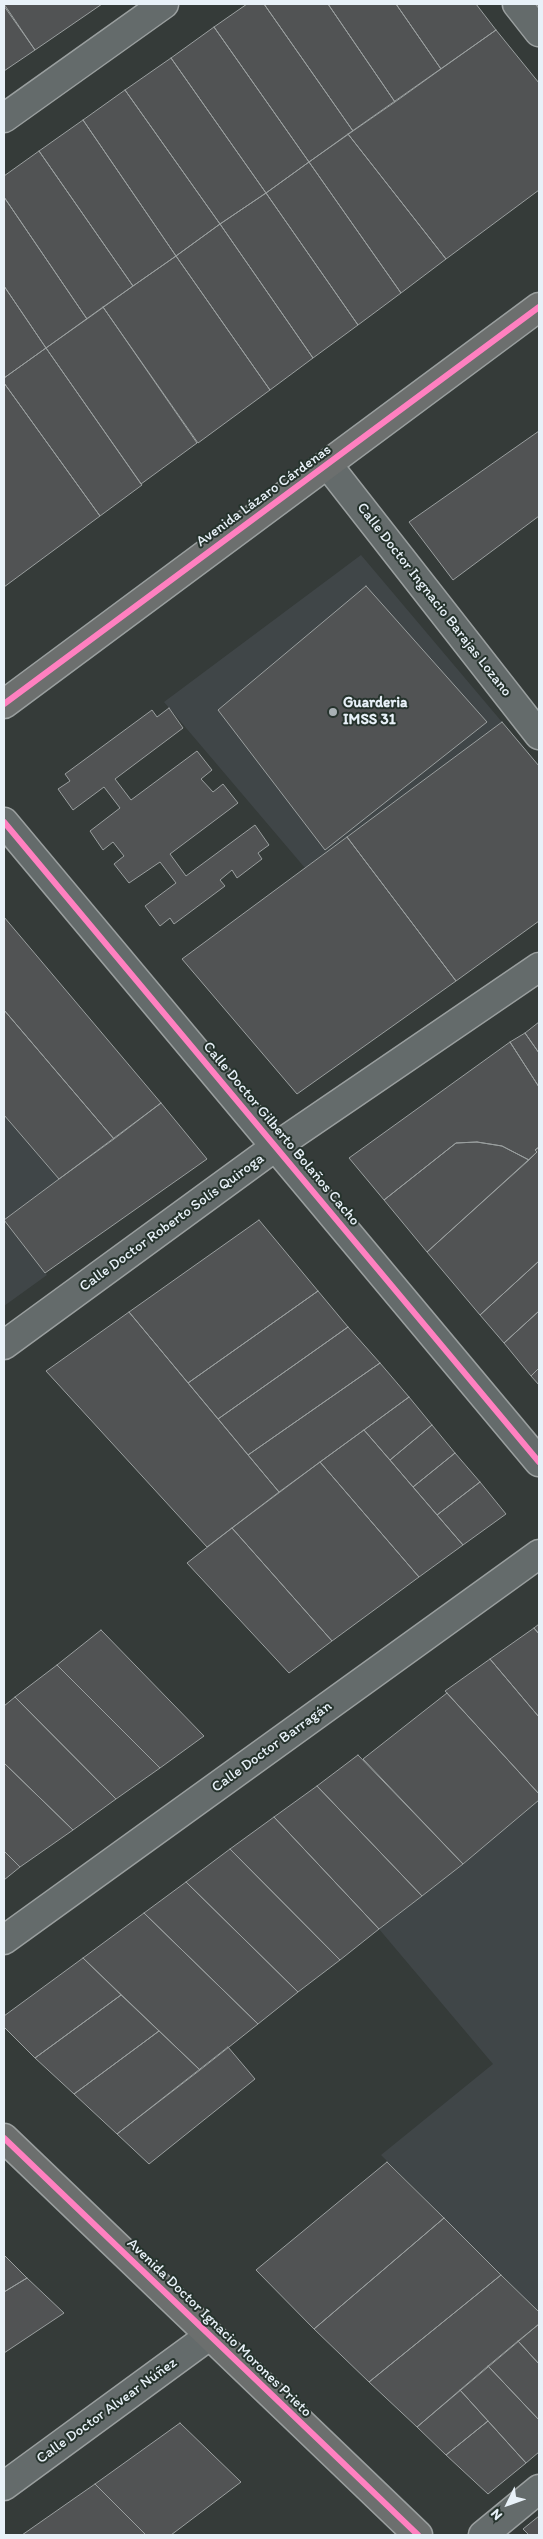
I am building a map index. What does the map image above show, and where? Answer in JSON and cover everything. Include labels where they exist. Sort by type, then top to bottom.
[{"type":"main road","name":"Avenida Lázaro Cárdenas","points":[[4,704],[539,307]]},
{"type":"main road","name":"Avenida Doctor Ignacio Morones Prieto","points":[[4,2138],[418,2535]]},
{"type":"street","points":[[4,118],[164,4]]},
{"type":"street","points":[[516,4],[539,32]]},
{"type":"street","name":"Calle Doctor Ingnacio Barajas Lozano","points":[[328,465],[539,735]]},
{"type":"street","name":"Calle Doctor Gilberto Bolaños Cacho","points":[[4,822],[539,1462]]},
{"type":"street","name":"Calle Doctor Roberto Solís Quiroga","points":[[4,1345],[276,1147],[539,967]]},
{"type":"street","name":"Calle Doctor Barragán","points":[[4,1940],[539,1554]]},
{"type":"street","name":"Calle Doctor Alvear Núñez","points":[[4,2486],[209,2336]]},
{"type":"street","points":[[483,2535],[539,2489]]},
{"type":"shaded area","name":"Guarderia IMSS 31","points":[[361,555],[502,722],[305,868],[164,702]]},
{"type":"shaded area","points":[[4,1115],[59,1179],[4,1220]]},
{"type":"shaded area","points":[[4,1220],[47,1275],[4,1306]]},
{"type":"shaded area","points":[[539,1800],[539,2312],[381,2155],[493,2064],[379,1929]]},
{"type":"building","points":[[4,4],[102,4],[35,50]]},
{"type":"building","points":[[247,4],[264,4],[353,131],[309,162],[214,27]]},
{"type":"building","points":[[264,4],[328,4],[395,102],[353,131]]},
{"type":"building","points":[[328,4],[396,4],[441,69],[395,102]]},
{"type":"building","points":[[396,4],[476,4],[496,30],[441,69]]},
{"type":"building","points":[[4,6],[35,50],[4,71]]},
{"type":"building","points":[[214,27],[309,162],[266,193],[171,58]]},
{"type":"building","points":[[496,30],[539,83],[539,190],[446,259],[348,134]]},
{"type":"building","points":[[171,58],[266,193],[220,224],[125,90]]},
{"type":"building","points":[[125,90],[220,224],[176,256],[83,120]]},
{"type":"building","points":[[83,120],[176,256],[133,286],[39,151]]},
{"type":"building","points":[[348,134],[446,259],[401,293],[309,162]]},
{"type":"building","points":[[39,151],[133,286],[87,319],[4,197],[4,176]]},
{"type":"building","points":[[309,162],[401,293],[358,325],[266,193]]},
{"type":"building","points":[[266,193],[358,325],[313,358],[220,224]]},
{"type":"building","points":[[4,197],[87,319],[46,348],[4,286]]},
{"type":"building","points":[[220,224],[313,358],[270,390],[176,256]]},
{"type":"building","points":[[176,256],[270,390],[198,443],[103,307]]},
{"type":"building","points":[[4,286],[46,348],[4,378]]},
{"type":"building","points":[[103,307],[197,443],[141,484],[46,348]]},
{"type":"building","points":[[46,348],[142,485],[100,516],[4,383],[4,378]]},
{"type":"building","points":[[4,383],[100,516],[4,587]]},
{"type":"building","points":[[539,431],[539,516],[453,580],[409,522]]},
{"type":"building","name":"Guarderia IMSS 31","points":[[366,586],[487,722],[325,850],[218,710]]},
{"type":"building","points":[[169,708],[183,728],[115,779],[131,800],[197,751],[212,770],[201,779],[213,792],[223,784],[238,803],[170,854],[186,876],[255,825],[269,845],[258,853],[262,859],[237,878],[232,870],[220,880],[225,886],[174,924],[170,918],[160,926],[145,906],[176,883],[160,862],[129,883],[114,864],[124,856],[113,842],[103,850],[90,831],[120,808],[104,787],[73,810],[58,789],[70,781],[65,774],[152,710],[157,717]]},
{"type":"building","points":[[502,722],[539,766],[539,921],[456,981],[347,837]]},
{"type":"building","points":[[347,837],[456,981],[297,1094],[182,959]]},
{"type":"building","points":[[4,917],[161,1103],[114,1139],[4,1010]]},
{"type":"building","points":[[4,1010],[114,1139],[59,1179],[4,1115]]},
{"type":"building","points":[[539,1022],[539,1053],[525,1033]]},
{"type":"building","points":[[525,1033],[539,1053],[539,1087],[510,1042]]},
{"type":"building","points":[[510,1042],[539,1087],[539,1147],[535,1150],[537,1152],[529,1160],[502,1146],[477,1142],[456,1143],[384,1200],[349,1158]]},
{"type":"building","points":[[161,1103],[207,1159],[45,1273],[4,1220]]},
{"type":"building","points":[[477,1142],[502,1146],[529,1160],[427,1252],[384,1200],[456,1143]]},
{"type":"building","points":[[539,1147],[539,1261],[480,1315],[427,1252],[537,1152],[535,1150]]},
{"type":"building","points":[[259,1220],[318,1291],[188,1383],[129,1312]]},
{"type":"building","points":[[539,1261],[539,1311],[504,1343],[480,1315]]},
{"type":"building","points":[[318,1291],[348,1327],[218,1419],[188,1383]]},
{"type":"building","points":[[539,1311],[539,1368],[531,1376],[504,1343]]},
{"type":"building","points":[[129,1312],[279,1492],[207,1547],[46,1371]]},
{"type":"building","points":[[348,1327],[380,1363],[248,1455],[218,1419]]},
{"type":"building","points":[[380,1363],[409,1397],[279,1492],[248,1455]]},
{"type":"building","points":[[539,1368],[539,1385],[531,1376]]},
{"type":"building","points":[[409,1397],[432,1425],[390,1460],[364,1430]]},
{"type":"building","points":[[432,1425],[455,1453],[413,1487],[390,1460]]},
{"type":"building","points":[[364,1430],[463,1545],[419,1577],[320,1462]]},
{"type":"building","points":[[455,1453],[480,1482],[437,1515],[413,1487]]},
{"type":"building","points":[[320,1462],[419,1577],[332,1641],[232,1528]]},
{"type":"building","points":[[480,1482],[506,1514],[463,1545],[437,1515]]},
{"type":"building","points":[[232,1528],[332,1641],[289,1673],[187,1563]]},
{"type":"building","points":[[539,1624],[539,1634],[534,1628]]},
{"type":"building","points":[[534,1628],[539,1634],[539,1717],[490,1659]]},
{"type":"building","points":[[101,1630],[204,1736],[160,1768],[57,1665]]},
{"type":"building","points":[[490,1659],[539,1717],[539,1794],[445,1691]]},
{"type":"building","points":[[57,1665],[160,1768],[116,1799],[15,1697]]},
{"type":"building","points":[[447,1693],[539,1794],[539,1800],[463,1864],[363,1759]]},
{"type":"building","points":[[15,1697],[116,1799],[73,1830],[4,1763],[4,1706]]},
{"type":"building","points":[[358,1755],[463,1864],[422,1896],[317,1786]]},
{"type":"building","points":[[4,1763],[73,1830],[20,1867],[4,1851]]},
{"type":"building","points":[[317,1786],[422,1896],[379,1929],[274,1817]]},
{"type":"building","points":[[274,1817],[379,1929],[340,1960],[230,1849]]},
{"type":"building","points":[[230,1849],[340,1960],[298,1992],[186,1882]]},
{"type":"building","points":[[4,1851],[20,1867],[4,1880]]},
{"type":"building","points":[[186,1882],[298,1992],[258,2024],[144,1913]]},
{"type":"building","points":[[144,1913],[258,2024],[200,2070],[83,1958]]},
{"type":"building","points":[[83,1958],[121,1995],[35,2058],[4,2027],[4,2016]]},
{"type":"building","points":[[121,1995],[159,2031],[74,2094],[35,2058]]},
{"type":"building","points":[[159,2031],[200,2070],[117,2134],[74,2094]]},
{"type":"building","points":[[228,2047],[255,2079],[149,2164],[117,2134]]},
{"type":"building","points":[[387,2162],[444,2218],[314,2329],[256,2270]]},
{"type":"building","points":[[444,2218],[501,2275],[369,2382],[314,2329]]},
{"type":"building","points":[[4,2255],[27,2278],[4,2292]]},
{"type":"building","points":[[501,2275],[539,2312],[539,2324],[417,2427],[369,2382]]},
{"type":"building","points":[[27,2278],[64,2313],[4,2353],[4,2292]]},
{"type":"building","points":[[539,2324],[539,2364],[518,2341]]},
{"type":"building","points":[[518,2341],[539,2364],[539,2420],[488,2366]]},
{"type":"building","points":[[488,2366],[539,2420],[539,2452],[526,2463],[460,2390]]},
{"type":"building","points":[[460,2390],[488,2421],[446,2455],[417,2427]]},
{"type":"building","points":[[488,2421],[526,2463],[488,2494],[446,2455]]},
{"type":"building","points":[[180,2423],[241,2482],[171,2535],[146,2535],[95,2484]]},
{"type":"building","points":[[95,2484],[146,2535],[22,2535]]},
{"type":"building","points":[[539,2516],[539,2535],[529,2535],[523,2529]]},
{"type":"cycle path","points":[[4,704],[539,307]]},
{"type":"cycle path","points":[[4,822],[539,1462]]},
{"type":"cycle path","points":[[4,2138],[418,2535]]},
{"type":"place","name":"Guarderia IMSS 31","points":[[333,712]]}]
